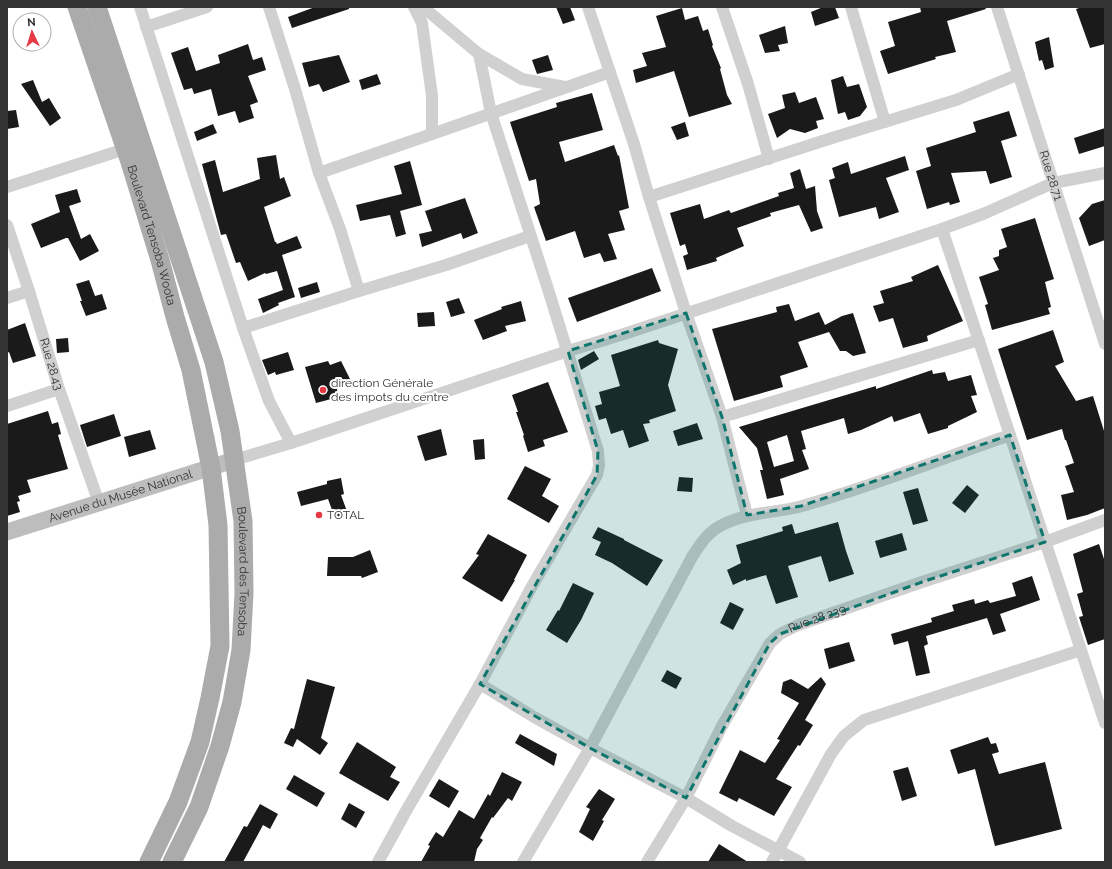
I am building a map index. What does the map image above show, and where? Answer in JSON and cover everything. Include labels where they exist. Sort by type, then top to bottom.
[{"type":"main road","name":"Boulevard Tensoba Woota","points":[[77,7],[126,149],[160,260],[174,317],[191,370],[211,468]]},
{"type":"main road","name":"Boulevard Tensoba Woota","points":[[97,7],[214,362],[230,431],[234,460]]},
{"type":"main road","name":"Boulevard des Tensoba","points":[[172,862],[199,807],[220,746],[232,702],[241,650],[244,592],[243,521],[234,460]]},
{"type":"main road","name":"Boulevard des Tensoba","points":[[149,862],[178,802],[200,742],[220,646],[218,525],[211,468]]},
{"type":"street","points":[[140,7],[243,328],[269,401],[290,443]]},
{"type":"street","points":[[146,27],[207,7]]},
{"type":"street","points":[[269,7],[296,89],[319,172],[340,228],[360,291]]},
{"type":"street","points":[[414,7],[422,23],[432,96],[432,134]]},
{"type":"street","points":[[423,7],[479,54],[522,79],[566,87]]},
{"type":"street","points":[[588,7],[634,144],[649,197],[686,313],[722,417],[747,515]]},
{"type":"street","points":[[722,7],[748,84],[769,159]]},
{"type":"street","points":[[851,7],[885,122]]},
{"type":"street","name":"Rue 28.71","points":[[997,7],[1105,344]]},
{"type":"street","points":[[378,862],[406,810],[480,684],[531,588],[597,475],[599,466],[598,451],[568,350],[490,113],[479,54]]},
{"type":"street","points":[[319,172],[610,72]]},
{"type":"street","points":[[649,197],[956,100],[1019,74]]},
{"type":"street","points":[[7,186],[126,149]]},
{"type":"street","points":[[234,460],[290,443],[568,350],[624,334],[942,228],[983,214],[1053,183],[1105,173]]},
{"type":"street","name":"Rue 28.43","points":[[7,225],[59,389],[99,503]]},
{"type":"street","points":[[942,228],[1105,723]]},
{"type":"street","points":[[243,328],[446,265],[530,236]]},
{"type":"street","points":[[7,298],[29,291]]},
{"type":"street","points":[[722,417],[979,340]]},
{"type":"street","points":[[7,406],[59,389]]},
{"type":"street","points":[[524,862],[590,748],[692,557],[702,542],[719,526],[747,515],[801,506],[1010,435]]},
{"type":"street","name":"Avenue du Musée National","points":[[7,532],[234,460]]},
{"type":"street","name":"Rue 28.239","points":[[647,862],[686,798],[722,726],[762,656],[770,643],[780,634],[798,625],[886,594],[1045,542],[1105,520]]},
{"type":"street","points":[[772,862],[780,850],[831,754],[844,736],[864,720],[1081,650]]},
{"type":"street","points":[[480,684],[534,717],[686,798],[732,826],[780,850],[800,862]]},
{"type":"highlighted area","points":[[686,313],[722,417],[747,515],[801,506],[1010,435],[1045,542],[922,582],[780,634],[770,643],[686,798],[590,748],[480,684],[597,475],[598,451],[568,351]]},
{"type":"building","points":[[315,7],[349,7],[349,9],[292,28],[288,17]]},
{"type":"building","points":[[556,7],[570,7],[575,20],[563,24]]},
{"type":"building","points":[[823,7],[835,7],[839,18],[815,26],[811,12]]},
{"type":"building","points":[[920,7],[985,7],[986,9],[947,21],[956,52],[935,57],[936,59],[888,74],[880,51],[895,46],[888,22],[921,12]]},
{"type":"building","points":[[1082,7],[1105,7],[1105,44],[1090,48],[1076,9]]},
{"type":"building","points":[[682,8],[685,20],[698,16],[703,31],[708,29],[713,45],[712,46],[721,68],[727,95],[732,104],[689,117],[674,71],[636,83],[633,70],[647,66],[642,53],[666,47],[656,16]]},
{"type":"building","points":[[785,26],[788,43],[778,45],[780,51],[765,53],[759,35]]},
{"type":"building","points":[[1049,37],[1054,67],[1045,70],[1042,60],[1039,61],[1035,42]]},
{"type":"building","points":[[248,44],[253,60],[262,57],[266,70],[248,76],[258,102],[250,105],[254,118],[239,123],[235,111],[218,116],[211,89],[194,94],[192,88],[184,90],[171,53],[188,47],[196,71],[220,63],[218,55]]},
{"type":"building","points":[[339,55],[350,82],[323,92],[319,84],[309,87],[302,63]]},
{"type":"building","points":[[548,55],[553,70],[537,74],[532,60]]},
{"type":"building","points":[[377,74],[381,84],[362,90],[359,80]]},
{"type":"building","points":[[843,76],[847,87],[859,84],[867,107],[860,116],[848,120],[845,112],[838,114],[831,80]]},
{"type":"building","points":[[33,80],[42,102],[49,98],[61,118],[50,126],[21,84]]},
{"type":"building","points":[[795,92],[799,103],[816,97],[824,119],[816,121],[818,128],[805,133],[790,129],[777,138],[768,114],[785,108],[782,95]]},
{"type":"building","points":[[592,93],[603,130],[559,142],[565,162],[614,145],[618,156],[619,155],[629,208],[619,211],[625,230],[608,234],[617,259],[604,262],[600,253],[584,258],[575,231],[546,241],[534,207],[540,204],[536,179],[529,181],[510,122],[557,107],[556,103]]},
{"type":"building","points":[[16,110],[19,127],[7,129],[7,111]]},
{"type":"building","points":[[1009,111],[1017,136],[1001,141],[1012,177],[990,184],[986,171],[951,173],[960,202],[950,205],[949,202],[927,209],[916,171],[931,166],[926,148],[976,132],[973,122]]},
{"type":"building","points":[[685,122],[689,136],[677,140],[671,127]]},
{"type":"building","points":[[213,124],[217,133],[197,141],[194,132]]},
{"type":"building","points":[[1105,128],[1105,146],[1079,154],[1074,138]]},
{"type":"building","points":[[276,155],[280,179],[284,177],[291,196],[264,207],[275,242],[277,244],[297,236],[302,248],[282,255],[295,297],[278,303],[279,305],[263,313],[258,299],[283,290],[277,271],[265,273],[248,281],[240,262],[236,263],[226,234],[221,235],[202,164],[215,160],[223,192],[260,179],[257,158]]},
{"type":"building","points":[[905,156],[909,170],[886,178],[899,212],[879,219],[876,207],[839,217],[829,180],[835,178],[832,168],[848,162],[851,174]]},
{"type":"building","points":[[410,161],[422,205],[400,211],[406,234],[396,237],[390,215],[360,221],[356,205],[402,194],[394,166]]},
{"type":"building","points":[[800,169],[806,189],[815,186],[817,211],[823,228],[811,232],[799,205],[770,213],[771,216],[737,228],[744,246],[716,258],[717,261],[687,270],[683,256],[688,254],[685,244],[680,246],[670,213],[700,204],[704,219],[729,210],[731,213],[779,196],[778,193],[794,188],[790,173]]},
{"type":"building","points":[[77,189],[81,202],[69,206],[81,239],[90,234],[99,251],[80,261],[68,238],[41,248],[31,224],[60,212],[55,195]]},
{"type":"building","points":[[465,198],[478,233],[463,239],[461,233],[422,247],[419,234],[432,231],[425,211]]},
{"type":"building","points":[[1105,200],[1105,240],[1089,246],[1079,218],[1092,204]]},
{"type":"building","points":[[1035,218],[1054,279],[1045,282],[1051,307],[1048,308],[1050,314],[992,330],[985,305],[988,304],[979,277],[999,270],[993,258],[999,256],[999,250],[1007,247],[1001,229]]},
{"type":"building","points":[[938,265],[963,321],[927,336],[928,341],[903,348],[893,318],[879,322],[873,306],[884,303],[880,291],[913,281],[911,277]]},
{"type":"building","points":[[652,268],[661,291],[577,322],[568,298]]},
{"type":"building","points":[[89,280],[95,296],[102,294],[107,309],[86,316],[80,301],[82,301],[76,284]]},
{"type":"building","points":[[317,282],[320,292],[301,298],[298,288]]},
{"type":"building","points":[[459,298],[465,313],[451,317],[446,302]]},
{"type":"building","points":[[521,301],[526,321],[505,326],[507,331],[483,340],[474,320],[502,309],[501,307]]},
{"type":"building","points":[[789,304],[795,321],[819,312],[825,325],[842,316],[853,313],[866,353],[853,356],[846,351],[840,351],[829,332],[798,342],[808,367],[780,376],[783,387],[734,401],[712,329],[777,312],[776,307]]},
{"type":"building","points":[[434,312],[435,326],[418,327],[417,313]]},
{"type":"building","points":[[25,323],[36,356],[13,363],[9,352],[7,353],[7,330]]},
{"type":"building","points":[[1053,330],[1064,362],[1055,366],[1076,401],[1093,396],[1105,434],[1105,508],[1087,515],[1067,520],[1061,495],[1074,492],[1065,466],[1074,463],[1062,429],[1027,440],[998,349]]},
{"type":"building","points":[[68,338],[69,352],[57,353],[56,339]]},
{"type":"building","points":[[658,340],[659,343],[678,349],[668,385],[676,411],[649,420],[650,423],[643,424],[649,441],[629,448],[623,430],[611,434],[606,418],[599,420],[595,406],[602,404],[599,392],[620,386],[611,355]]},
{"type":"building","points":[[594,351],[599,359],[581,370],[578,360]]},
{"type":"building","points":[[288,352],[294,370],[276,375],[275,372],[268,375],[262,360]]},
{"type":"building","points":[[328,361],[330,365],[341,361],[351,381],[336,386],[339,397],[316,403],[305,367]]},
{"type":"building","points":[[932,370],[933,374],[945,372],[948,381],[971,375],[977,395],[971,396],[977,412],[948,426],[948,428],[928,434],[920,413],[894,422],[892,416],[861,430],[848,434],[844,418],[801,431],[806,449],[802,450],[809,469],[780,479],[784,495],[767,499],[760,470],[763,470],[757,448],[739,427],[876,386],[876,389]],"holes":[[[787,435],[794,461],[774,467],[767,442]]]},
{"type":"building","points":[[548,382],[568,432],[543,440],[545,446],[528,452],[512,395]]},
{"type":"building","points":[[48,411],[52,424],[58,422],[61,434],[58,435],[68,469],[27,480],[31,492],[18,496],[20,501],[17,502],[20,512],[7,516],[7,424]]},
{"type":"building","points":[[114,414],[121,436],[87,447],[80,425]]},
{"type":"building","points":[[697,423],[703,439],[678,446],[673,431]]},
{"type":"building","points":[[441,429],[447,455],[425,461],[417,436]]},
{"type":"building","points":[[150,430],[156,449],[129,457],[124,437]]},
{"type":"building","points":[[484,439],[485,459],[475,460],[473,440]]},
{"type":"building","points":[[525,466],[551,479],[542,496],[559,506],[549,523],[507,499]]},
{"type":"building","points":[[679,477],[693,478],[692,492],[677,491]]},
{"type":"building","points":[[341,478],[344,494],[341,495],[348,514],[335,518],[328,499],[301,506],[297,492],[327,484],[327,481]]},
{"type":"building","points":[[967,485],[979,495],[965,513],[952,503]]},
{"type":"building","points":[[918,488],[928,521],[913,525],[903,492]]},
{"type":"building","points":[[838,522],[854,574],[829,582],[821,556],[788,566],[798,597],[776,604],[766,575],[746,581],[746,579],[733,585],[727,570],[741,563],[736,545],[783,531],[782,527],[792,524],[795,534]]},
{"type":"building","points":[[598,527],[663,560],[647,586],[612,563],[595,555],[601,542],[592,538]]},
{"type":"building","points":[[902,533],[907,550],[880,558],[875,541]]},
{"type":"building","points":[[488,534],[527,555],[502,602],[462,578],[479,555],[476,554]]},
{"type":"building","points":[[1099,544],[1105,562],[1105,639],[1088,645],[1079,617],[1083,616],[1077,594],[1083,592],[1073,554]]},
{"type":"building","points":[[370,550],[378,572],[362,578],[361,576],[327,576],[328,557],[353,557]]},
{"type":"building","points":[[1032,576],[1040,600],[1000,614],[1006,631],[993,635],[987,618],[926,636],[928,644],[924,646],[930,673],[916,676],[908,641],[894,645],[891,634],[932,622],[931,618],[954,611],[952,605],[974,599],[975,604],[988,600],[990,603],[1016,596],[1012,583]]},
{"type":"building","points":[[573,583],[594,593],[581,620],[567,643],[546,630],[558,610],[559,611]]},
{"type":"building","points":[[730,602],[744,609],[733,630],[720,623]]},
{"type":"building","points":[[849,642],[855,661],[829,669],[824,649]]},
{"type":"building","points":[[667,670],[682,678],[676,689],[661,681]]},
{"type":"building","points":[[821,677],[826,684],[805,720],[813,725],[776,779],[792,787],[774,816],[739,798],[737,802],[719,793],[740,750],[765,763],[780,740],[777,739],[799,703],[781,693],[783,682],[791,679],[808,689]]},
{"type":"building","points":[[307,679],[335,687],[321,738],[328,743],[320,755],[297,739],[293,747],[284,743],[291,728],[294,729]]},
{"type":"building","points":[[520,734],[557,754],[554,766],[515,743]]},
{"type":"building","points":[[988,737],[991,744],[996,743],[999,752],[992,754],[999,774],[1045,762],[1062,829],[995,846],[975,769],[958,774],[950,750]]},
{"type":"building","points":[[357,742],[396,767],[390,777],[400,782],[388,801],[339,773]]},
{"type":"building","points":[[908,767],[917,796],[902,801],[893,771]]},
{"type":"building","points":[[502,772],[522,782],[512,801],[508,798],[493,818],[492,817],[480,838],[483,840],[477,849],[474,862],[421,862],[430,846],[428,845],[436,832],[443,837],[459,810],[474,819],[488,794],[490,796]]},
{"type":"building","points":[[294,775],[325,793],[317,807],[286,789]]},
{"type":"building","points":[[439,779],[459,791],[449,808],[429,796]]},
{"type":"building","points":[[599,789],[615,799],[602,820],[604,821],[593,841],[579,832],[590,809],[586,807]]},
{"type":"building","points":[[349,803],[365,812],[356,828],[341,819]]},
{"type":"building","points":[[260,804],[278,814],[270,829],[263,825],[243,862],[224,862],[244,826],[247,827]]},
{"type":"building","points":[[719,844],[748,862],[708,862]]},
{"type":"place","name":"direction Générale des impots du centre","points":[[323,390]]},
{"type":"place","name":"TOTAL","points":[[319,515]]}]
